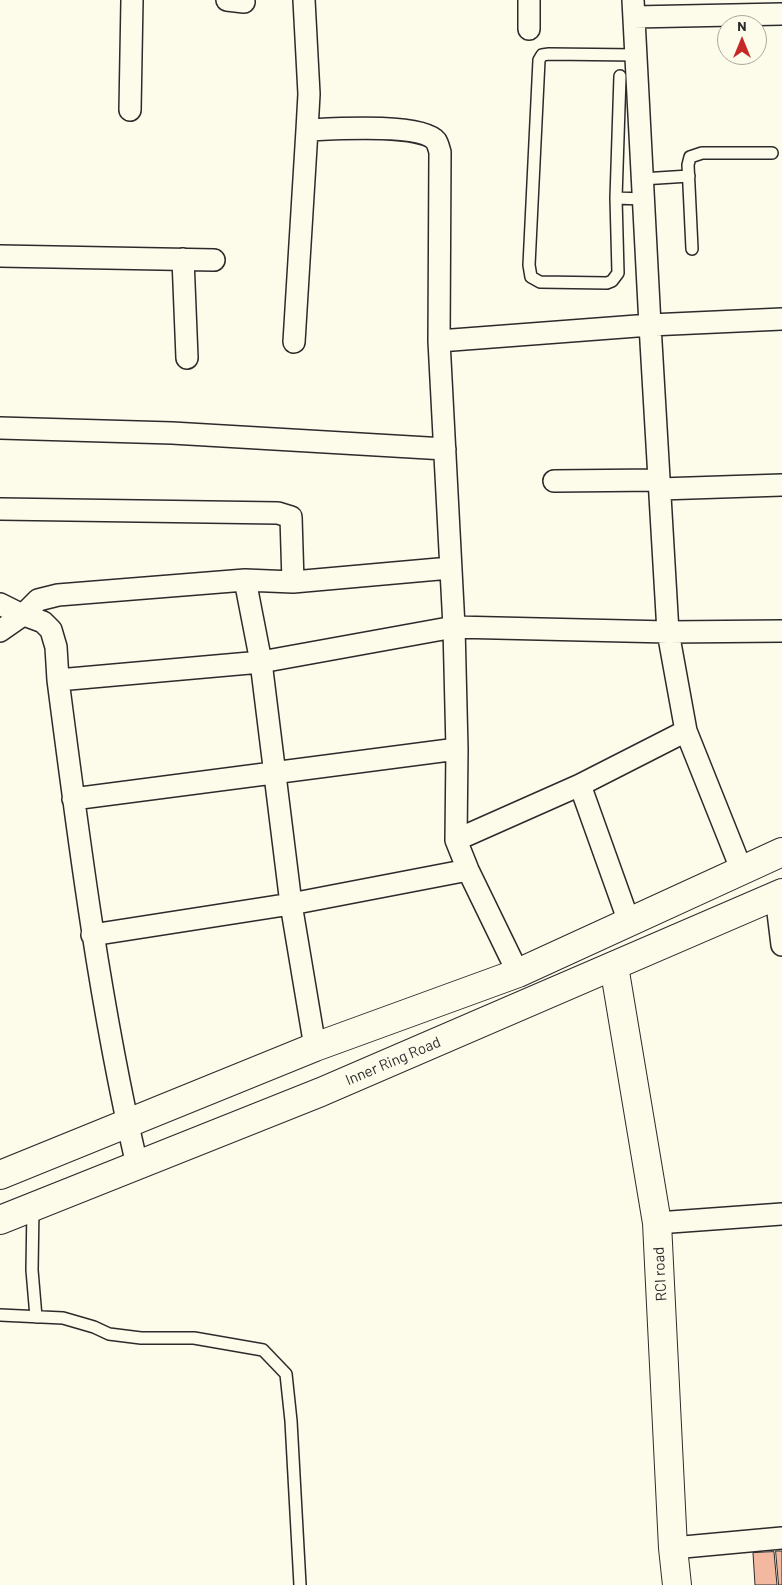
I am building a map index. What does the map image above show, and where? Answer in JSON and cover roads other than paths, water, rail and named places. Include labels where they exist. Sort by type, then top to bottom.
[{"type":"main road","points":[[0,1175],[315,1047],[518,973],[782,852]]},
{"type":"main road","name":"Inner Ring Road","points":[[0,1220],[321,1092],[779,895]]},
{"type":"main road","name":"RCI road","points":[[614,966],[657,1223],[673,1548],[677,1585]]},
{"type":"street","points":[[130,110],[132,0]]},
{"type":"street","points":[[294,342],[309,94],[304,0]]},
{"type":"street","points":[[529,0],[529,29]]},
{"type":"street","points":[[742,871],[686,731],[668,632],[640,121],[625,77],[637,54],[634,9],[782,14]]},
{"type":"street","points":[[307,130],[376,128],[406,130],[428,136],[436,141],[440,152],[439,341],[454,627],[457,749],[456,840],[468,870],[518,973]]},
{"type":"street","points":[[0,256],[214,260]]},
{"type":"street","points":[[183,259],[187,358]]},
{"type":"street","points":[[439,341],[650,325],[782,319]]},
{"type":"street","points":[[0,428],[172,433],[445,448]]},
{"type":"street","points":[[554,481],[659,485],[782,485]]},
{"type":"street","points":[[0,509],[278,513],[291,517],[293,582]]},
{"type":"street","points":[[0,630],[23,615],[38,600],[58,595],[245,580],[293,582],[450,568]]},
{"type":"street","points":[[245,580],[261,662],[291,904],[315,1047]]},
{"type":"street","points":[[0,604],[43,622],[51,630],[56,647],[58,680],[92,935],[127,1124],[137,1166]]},
{"type":"street","points":[[58,680],[261,662],[454,627],[668,632],[782,631]]},
{"type":"street","points":[[456,840],[580,786],[686,731]]},
{"type":"street","points":[[73,799],[457,749]]},
{"type":"street","points":[[580,786],[629,922]]},
{"type":"street","points":[[92,935],[291,904],[468,870]]},
{"type":"street","points":[[779,895],[782,945]]},
{"type":"street","points":[[657,1223],[782,1214]]},
{"type":"street","points":[[673,1548],[782,1538]]},
{"type":"lane","points":[[625,77],[618,120],[616,198],[618,273],[612,281],[606,283],[540,282],[531,277],[529,265],[539,60],[542,55],[549,54],[637,54]]},
{"type":"lane","points":[[618,120],[640,121]]},
{"type":"lane","points":[[692,248],[688,165],[690,157],[702,153],[772,153]]},
{"type":"lane","points":[[616,198],[689,176]]},
{"type":"lane","points":[[33,1207],[32,1270],[36,1317]]},
{"type":"lane","points":[[0,1315],[63,1318],[94,1327],[109,1334],[142,1338],[194,1338],[263,1350],[286,1374],[291,1421],[300,1585]]}]
